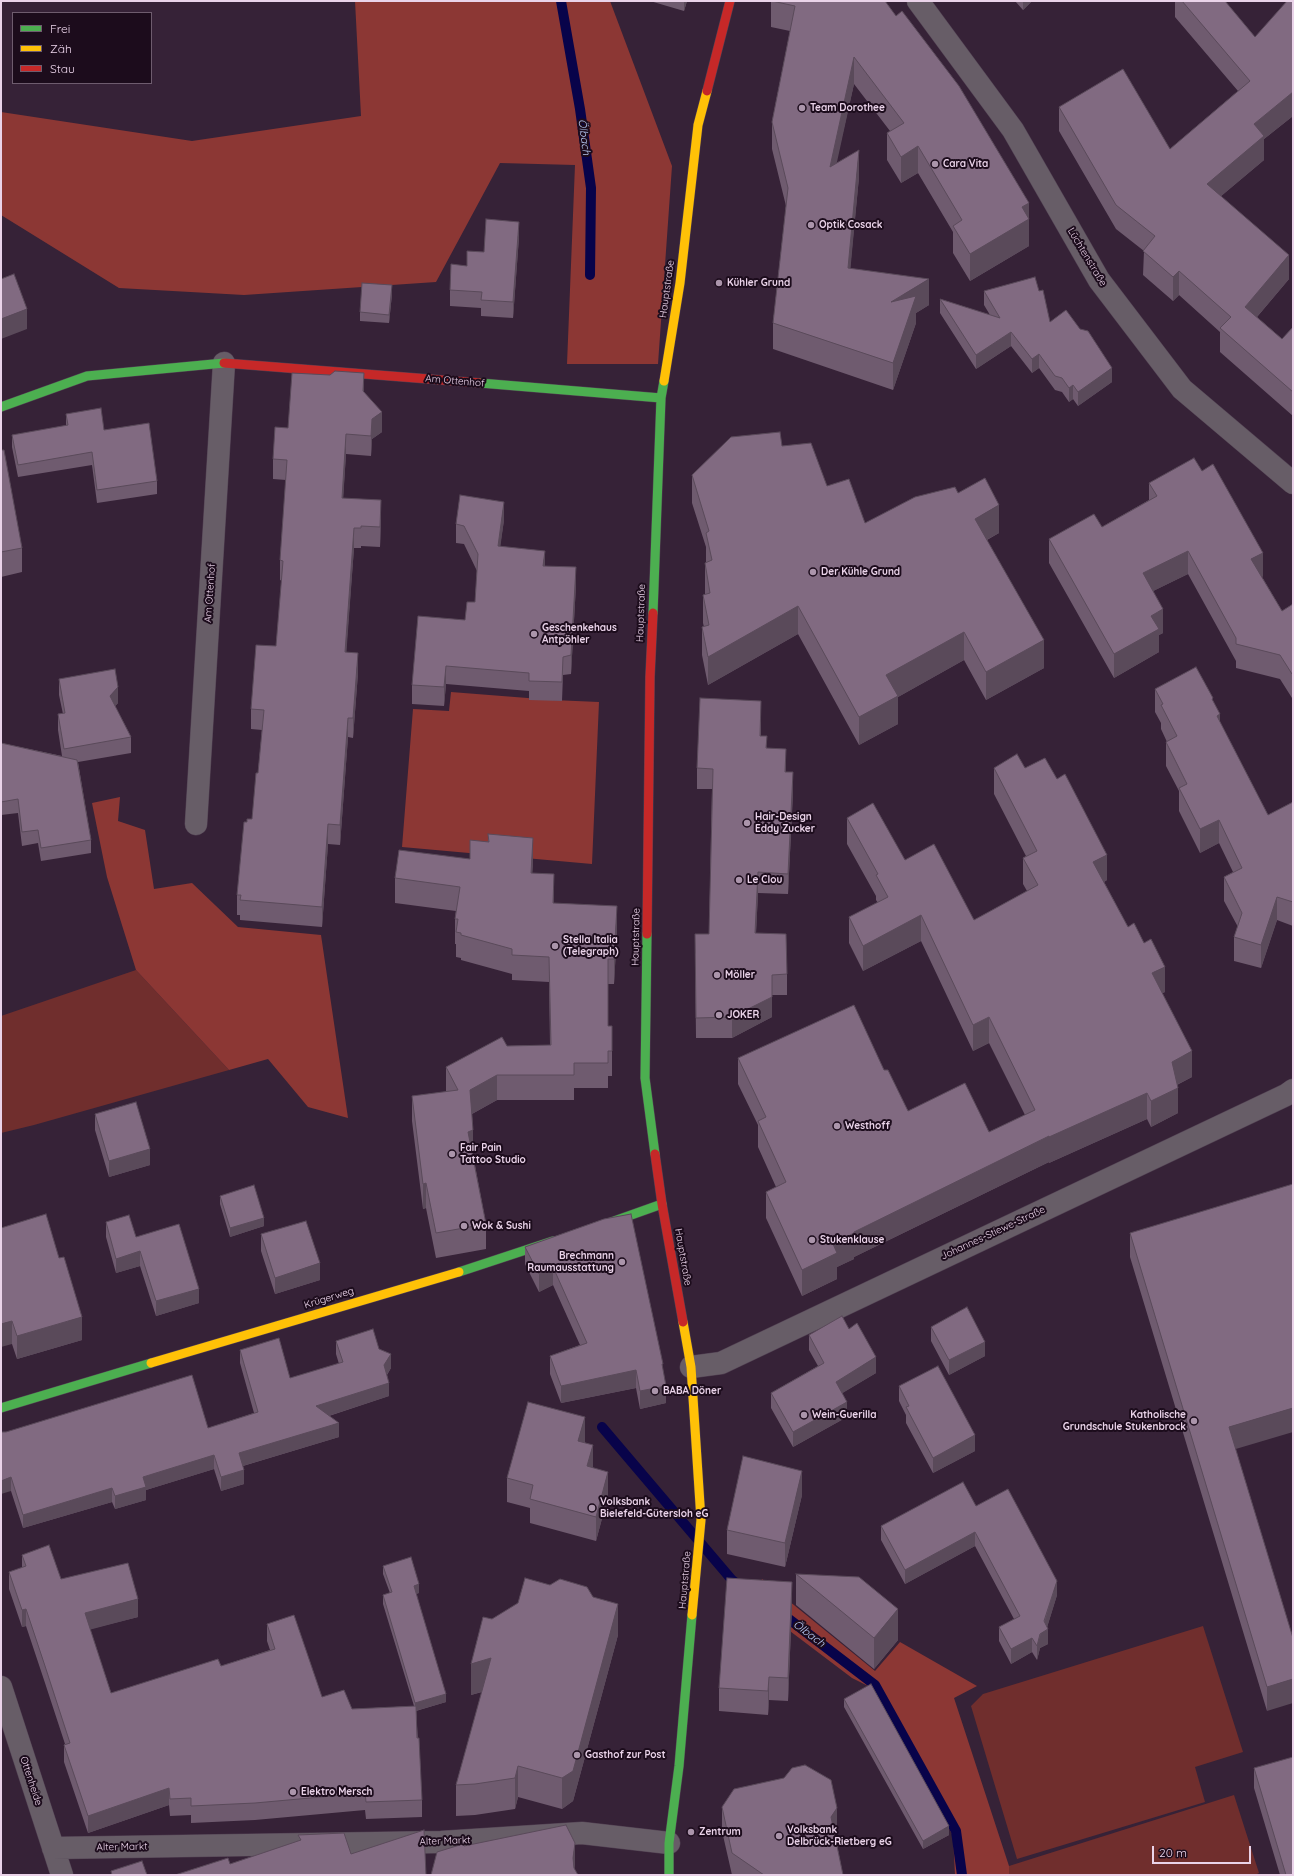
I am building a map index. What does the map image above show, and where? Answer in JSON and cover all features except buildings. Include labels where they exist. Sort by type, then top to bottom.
[{"type":"main road","name":"Hauptstraße","points":[[669,1875],[669,1843],[679,1766],[701,1520],[691,1367],[662,1204],[645,1078],[650,678],[661,398],[680,282],[698,125],[730,1]]},
{"type":"main road","name":"Am Ottenhof","points":[[1,407],[87,376],[224,363],[661,398]]},
{"type":"main road","points":[[595,1227],[662,1204]]},
{"type":"main road","name":"Krügerweg","points":[[1,1408],[511,1256],[559,1240]]},
{"type":"street","name":"Lüchtenstraße","points":[[918,1],[1013,130],[1099,280],[1182,389],[1293,483]]},
{"type":"street","name":"Am Ottenhof","points":[[196,824],[224,363]]},
{"type":"street","name":"Johannes-Stiewe-Straße","points":[[691,1367],[721,1363],[1293,1090]]},
{"type":"street","name":"Ottenheide","points":[[1,1687],[62,1875]]},
{"type":"street","name":"Alter Markt","points":[[53,1848],[441,1842],[582,1833],[669,1843]]},
{"type":"shaded area","points":[[355,1],[610,1],[672,166],[658,364],[567,364],[575,165],[500,163],[436,282],[244,295],[119,288],[1,215],[1,112],[192,141],[361,116]]},
{"type":"shaded area","points":[[451,692],[599,702],[592,864],[402,847],[413,709],[449,711]]},
{"type":"shaded area","points":[[120,797],[118,821],[145,830],[154,889],[192,883],[238,927],[321,935],[348,1118],[308,1107],[268,1059],[229,1070],[136,970],[107,877],[92,803]]},
{"type":"shaded area","points":[[136,970],[229,1070],[1,1133],[1,1016]]},
{"type":"shaded area","points":[[762,1579],[875,1671],[900,1642],[977,1686],[954,1698],[1009,1866],[1009,1875],[955,1875],[953,1836],[870,1687],[852,1678],[774,1619],[758,1603]]},
{"type":"shaded area","points":[[1203,1626],[1243,1752],[1195,1767],[1205,1802],[1017,1859],[971,1706],[983,1694]]},
{"type":"shaded area","points":[[1234,1795],[1259,1873],[1255,1875],[1009,1875],[1009,1866]]},
{"type":"waterway","name":"Ölbach","points":[[561,1],[580,109],[591,188],[590,275]]},
{"type":"waterway","name":"Ölbach","points":[[602,1427],[732,1580],[741,1587]]},
{"type":"waterway","name":"Ölbach","points":[[781,1613],[875,1685],[956,1831],[962,1875]]},
{"type":"traffic: fast","points":[[1,407],[87,376],[224,363]]},
{"type":"traffic: fast","points":[[653,613],[661,398],[664,381]]},
{"type":"traffic: fast","points":[[480,383],[661,398]]},
{"type":"traffic: fast","points":[[647,934],[645,1078],[655,1154]]},
{"type":"traffic: fast","points":[[603,1225],[662,1204]]},
{"type":"traffic: fast","points":[[459,1272],[553,1241]]},
{"type":"traffic: fast","points":[[1,1408],[151,1363]]},
{"type":"traffic: fast","points":[[669,1875],[669,1843],[679,1766],[692,1615]]},
{"type":"traffic: slow","points":[[664,381],[680,283],[698,125],[707,91]]},
{"type":"traffic: slow","points":[[151,1363],[459,1272]]},
{"type":"traffic: slow","points":[[683,1322],[691,1367],[701,1520],[692,1615]]},
{"type":"traffic: jam","points":[[707,91],[730,1]]},
{"type":"traffic: jam","points":[[224,363],[480,383]]},
{"type":"traffic: jam","points":[[647,934],[650,677],[653,613]]},
{"type":"traffic: jam","points":[[655,1154],[662,1204],[683,1322]]},
{"type":"place","name":"Team Dorothee","points":[[802,108]]},
{"type":"place","name":"Cara Vita","points":[[935,164]]},
{"type":"place","name":"Optik Cosack","points":[[811,225]]},
{"type":"place","name":"Kühler Grund","points":[[719,283]]},
{"type":"place","name":"Der Kühle Grund","points":[[813,572]]},
{"type":"place","name":"Geschenkehaus Antpöhler","points":[[534,634]]},
{"type":"place","name":"Hair-Design Eddy Zucker","points":[[747,823]]},
{"type":"place","name":"Le Clou","points":[[739,880]]},
{"type":"place","name":"Stella Italia (Telegraph)","points":[[555,946]]},
{"type":"place","name":"Möller","points":[[717,975]]},
{"type":"place","name":"JOKER","points":[[719,1015]]},
{"type":"place","name":"Westhoff","points":[[837,1126]]},
{"type":"place","name":"Fair Pain Tattoo Studio","points":[[452,1154]]},
{"type":"place","name":"Wok & Sushi","points":[[464,1226]]},
{"type":"place","name":"Stukenklause","points":[[812,1240]]},
{"type":"place","name":"Brechmann Raumausstattung","points":[[622,1262]]},
{"type":"place","name":"BABA Döner","points":[[655,1391]]},
{"type":"place","name":"Wein-Guerilla","points":[[804,1415]]},
{"type":"place","name":"Katholische Grundschule Stukenbrock","points":[[1194,1421]]},
{"type":"place","name":"Volksbank Bielefeld-Gütersloh eG","points":[[592,1508]]},
{"type":"place","name":"Gasthof zur Post","points":[[577,1755]]},
{"type":"place","name":"Elektro Mersch","points":[[293,1792]]},
{"type":"place","name":"Zentrum","points":[[691,1832]]},
{"type":"place","name":"Volksbank Delbrück-Rietberg eG","points":[[779,1836]]}]
